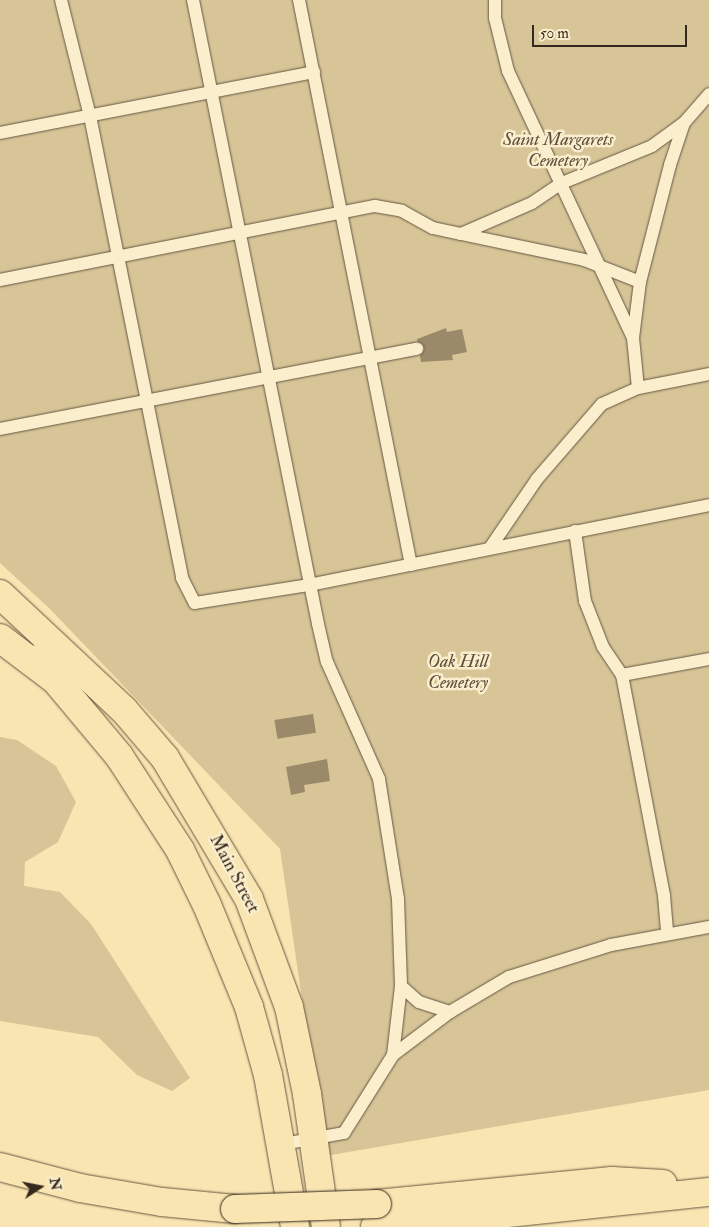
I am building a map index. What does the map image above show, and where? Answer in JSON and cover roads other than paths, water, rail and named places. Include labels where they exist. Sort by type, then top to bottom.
[{"type":"main road","name":"Main Street","points":[[0,594],[124,710],[165,758],[212,831],[249,899],[278,971],[298,1045],[314,1139],[326,1227]]},
{"type":"main road","name":"Main Street","points":[[0,618],[118,756],[180,850],[249,1007],[282,1144],[295,1227]]},
{"type":"main road","points":[[0,638],[54,679]]},
{"type":"main road","points":[[0,1167],[108,1192],[234,1209],[378,1219],[709,1192]]},
{"type":"main road","points":[[378,1219],[612,1181],[709,1186]]},
{"type":"lane","points":[[61,0],[90,116],[116,258],[182,578],[195,603],[309,586],[490,548],[709,506]]},
{"type":"lane","points":[[193,0],[309,586],[327,662],[358,725],[385,806],[395,868],[401,986],[393,1056]]},
{"type":"lane","points":[[299,0],[343,212],[411,565]]},
{"type":"lane","points":[[495,0],[495,18],[508,71],[562,182],[633,338]]},
{"type":"lane","points":[[0,132],[314,72]]},
{"type":"lane","points":[[461,234],[532,203],[562,182],[652,146],[684,123],[709,94]]},
{"type":"lane","points":[[638,388],[633,338],[640,282],[684,123]]},
{"type":"lane","points":[[0,280],[240,235],[343,212],[389,208],[433,228],[550,252],[640,282]]},
{"type":"lane","points":[[0,429],[416,349]]},
{"type":"lane","points":[[490,548],[537,479],[589,415],[620,394],[638,388],[709,374]]},
{"type":"lane","points":[[575,531],[585,601],[603,648],[622,675],[664,896],[667,933]]},
{"type":"lane","points":[[622,675],[709,659]]},
{"type":"lane","points":[[282,1144],[338,1136],[350,1127],[393,1056],[450,1012],[508,977],[557,960],[667,933],[709,927]]},
{"type":"lane","points":[[401,986],[419,1002],[450,1012]]},
{"type":"park label","name":"Saint Margarets Cemetery","points":[[558,151]]},
{"type":"park label","name":"Oak Hill Cemetery","points":[[458,673]]}]
